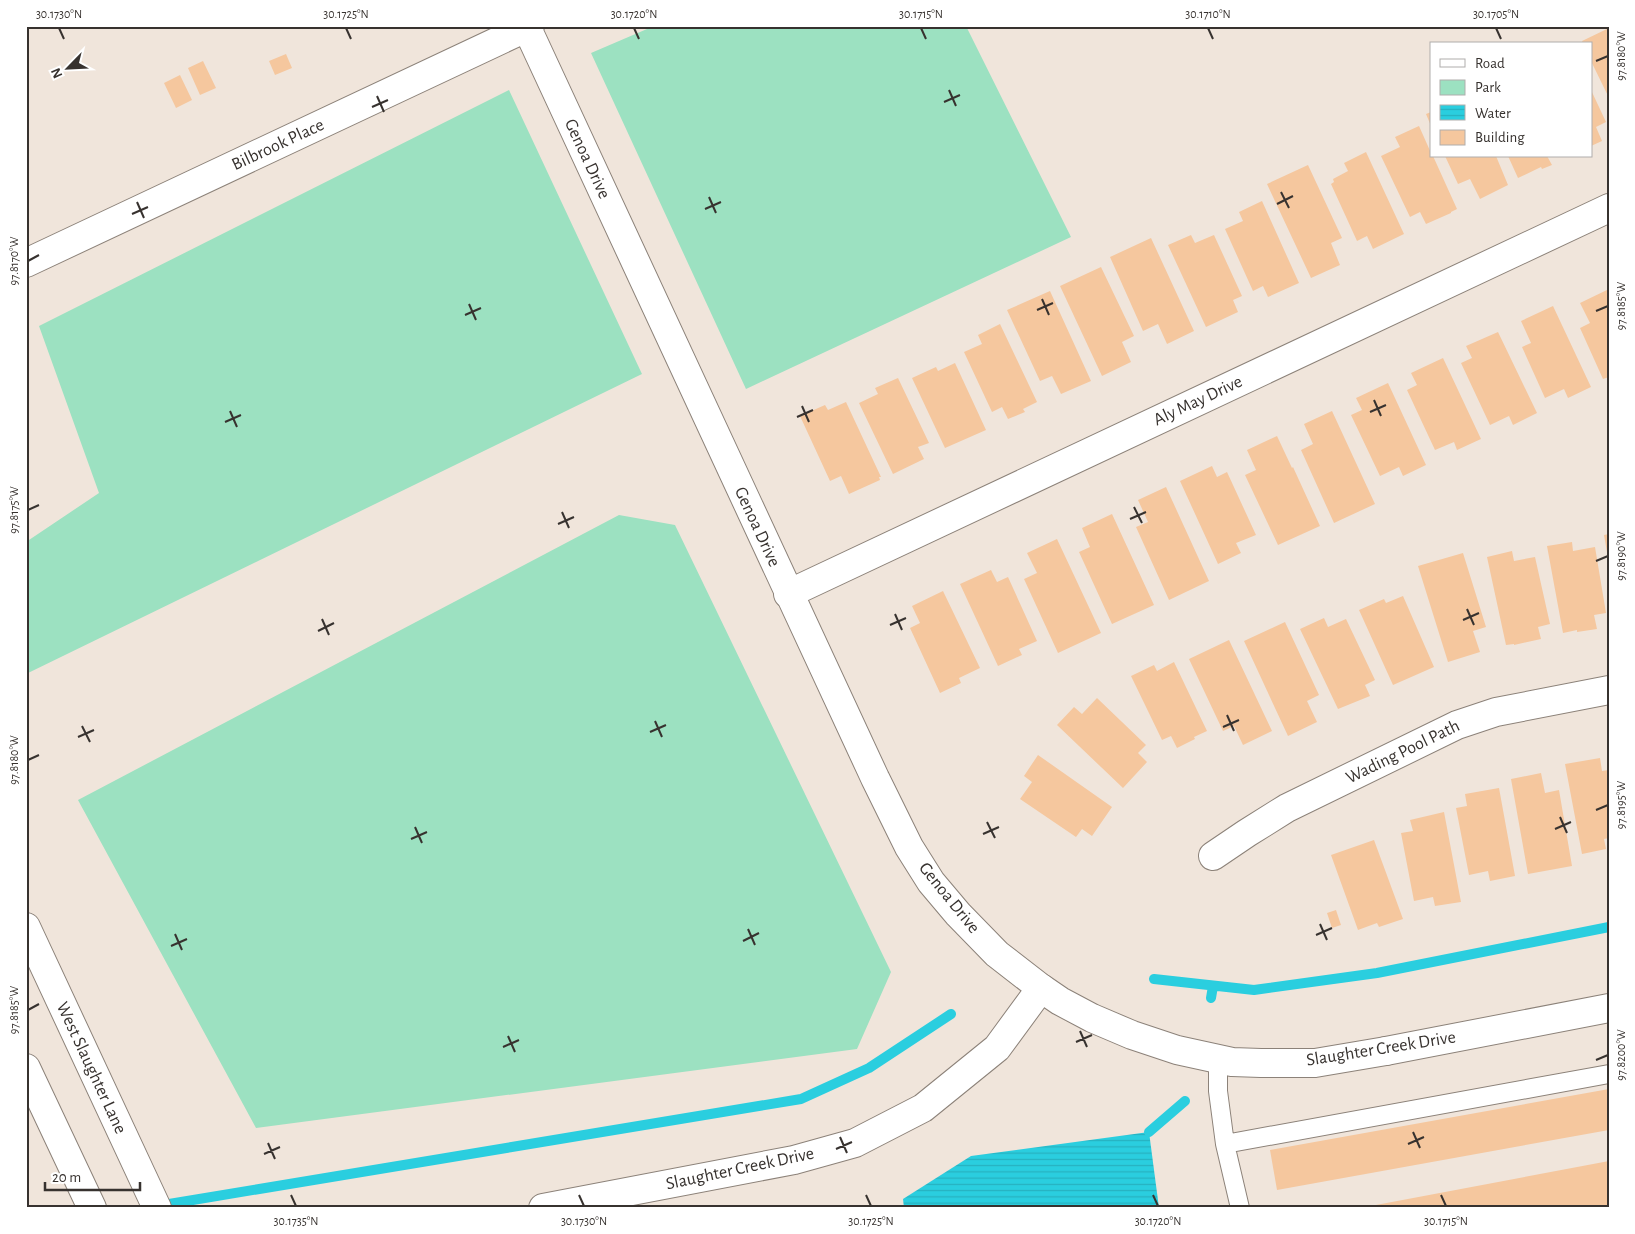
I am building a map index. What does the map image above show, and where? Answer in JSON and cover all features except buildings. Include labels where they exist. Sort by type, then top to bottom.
[{"type":"street","name":"Bilbrook Place","points":[[26,263],[528,27]]},
{"type":"street","name":"Genoa Drive","points":[[528,27],[788,594],[909,847],[926,875],[958,914],[997,954],[1041,988]]},
{"type":"street","name":"Aly May Drive","points":[[788,594],[1609,208]]},
{"type":"street","name":"Wading Pool Path","points":[[1213,856],[1247,832],[1287,808],[1457,725],[1496,712],[1609,690]]},
{"type":"street","name":"West Slaughter Lane","points":[[26,927],[157,1208]]},
{"type":"street","name":"Slaughter Creek Drive","points":[[542,1208],[794,1160],[855,1143],[923,1108],[997,1048],[1041,988],[1060,1001],[1092,1018],[1132,1035],[1177,1050],[1232,1062],[1314,1063],[1609,1008]]},
{"type":"street","points":[[26,1068],[92,1208]]},
{"type":"lane","points":[[1218,1058],[1218,1090],[1225,1144],[1240,1208]]},
{"type":"lane","points":[[1225,1144],[1609,1074]]},
{"type":"green space","points":[[654,26],[966,26],[1071,237],[746,389],[591,53]]},
{"type":"green space","points":[[509,90],[642,374],[26,674],[26,542],[99,493],[39,326]]},
{"type":"green space","points":[[619,515],[675,525],[891,972],[857,1049],[256,1128],[78,800]]},
{"type":"water","points":[[1149,1132],[1159,1208],[904,1208],[903,1199],[971,1156]]},
{"type":"waterway","points":[[1154,979],[1254,990],[1377,973],[1609,927]]},
{"type":"waterway","points":[[1211,998],[1213,986]]},
{"type":"waterway","points":[[157,1206],[801,1099],[869,1068],[951,1014]]},
{"type":"waterway","points":[[1149,1132],[1185,1101]]}]
